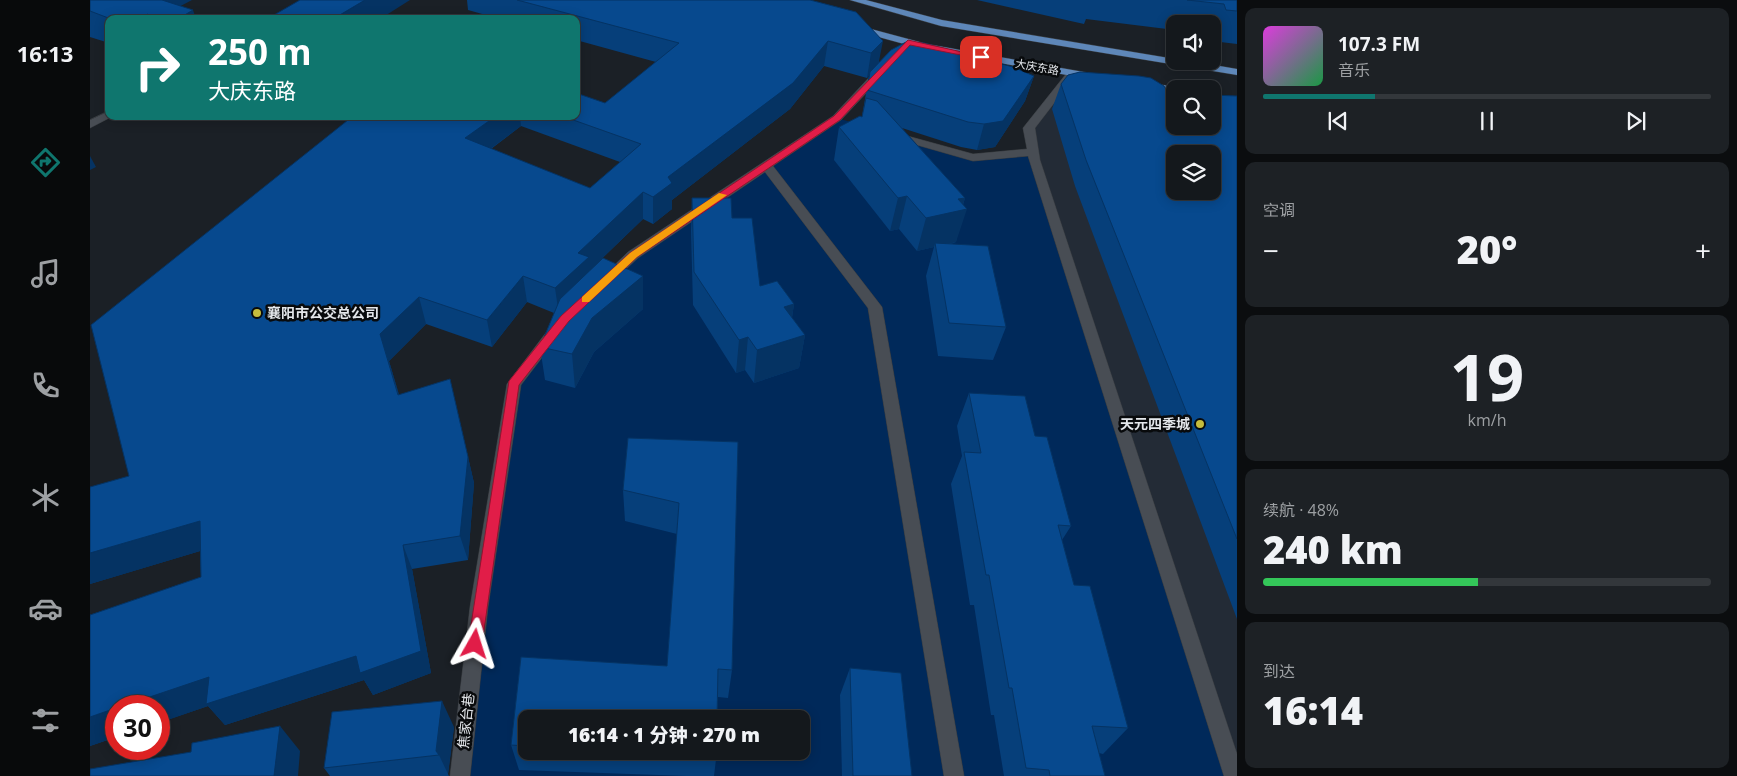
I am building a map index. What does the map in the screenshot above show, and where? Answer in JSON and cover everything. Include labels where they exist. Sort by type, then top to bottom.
[{"type":"main road","points":[[855,0],[941,23],[1237,72]]},
{"type":"main road","name":"大庆东路","points":[[842,24],[908,42],[1110,79]]},
{"type":"main road","points":[[1138,84],[1166,89]]},
{"type":"street","points":[[592,293],[634,255],[766,165],[842,120],[908,42]]},
{"type":"street","points":[[1073,73],[1029,128],[1033,152],[1234,776]]},
{"type":"street","points":[[90,124],[105,116]]},
{"type":"street","points":[[882,132],[973,158],[1033,152]]},
{"type":"street","points":[[766,165],[875,307],[954,776]]},
{"type":"street","name":"焦家台巷","points":[[460,776],[479,607],[514,384],[565,319]]},
{"type":"shaded area","name":"天元四季城","points":[[1073,73],[1166,88],[1166,135],[1221,135],[1221,117],[1237,101],[1237,776],[1029,128]]},
{"type":"shaded area","points":[[837,118],[973,158],[1033,152],[1234,776],[460,776],[514,384],[633,255]]},
{"type":"building","points":[[90,0],[162,0],[193,10],[185,15],[148,14],[105,15],[105,17],[90,11]]},
{"type":"building","points":[[300,0],[365,0],[340,15],[274,15]]},
{"type":"building","points":[[517,0],[810,0],[856,12],[883,41],[871,53],[828,41],[793,83],[668,177],[672,183],[653,197],[643,192],[578,253],[589,257],[555,288],[523,276],[487,320],[419,297],[380,334],[398,395],[450,379],[468,457],[460,536],[403,545],[421,651],[360,673],[356,656],[206,704],[209,677],[156,695],[105,695],[105,712],[90,717],[90,615],[201,577],[200,521],[90,553],[90,487],[129,476],[91,325],[348,120],[490,120],[465,138],[590,188],[641,144],[573,120],[580,120],[580,94],[605,103],[679,43],[580,17],[580,15],[574,15]]},
{"type":"building","points":[[1187,0],[1237,0],[1237,11],[1226,10],[1224,4]]},
{"type":"building","points":[[906,42],[924,43],[1013,67],[1034,76],[1003,121],[984,124],[968,122],[867,90],[870,72],[891,50]]},
{"type":"building","name":"天元四季城","points":[[1080,72],[1151,78],[1164,86],[1166,90],[1166,135],[1221,135],[1221,95],[1237,96],[1237,539],[1086,160],[1061,84],[1068,75]]},
{"type":"building","points":[[866,98],[877,101],[965,198],[958,199],[967,209],[926,218],[907,196],[898,198],[839,127],[860,116],[862,117]]},
{"type":"building","points":[[692,198],[731,198],[732,218],[752,218],[760,286],[777,281],[794,304],[784,307],[805,335],[757,350],[748,337],[739,340],[694,272]]},
{"type":"building","points":[[935,243],[988,246],[1006,327],[949,323]]},
{"type":"building","points":[[603,258],[643,276],[592,318],[572,354],[540,347],[560,299]]},
{"type":"building","points":[[969,393],[1025,396],[1035,436],[1047,437],[1071,526],[1058,525],[1074,585],[1090,586],[1128,728],[1092,726],[1105,776],[1050,776],[1049,770],[1026,768],[1012,688],[1009,688],[989,575],[986,575],[964,452],[981,453]]},
{"type":"building","points":[[628,438],[738,442],[732,670],[718,669],[717,710],[518,710],[518,745],[511,745],[521,657],[667,666],[679,503],[623,490]]},
{"type":"building","points":[[850,668],[901,673],[912,776],[853,776]]},
{"type":"building","points":[[442,701],[436,751],[439,755],[324,768],[332,712]]},
{"type":"building","points":[[280,726],[274,776],[90,776],[90,769],[143,760],[170,760],[170,756],[191,752],[192,743]]},
{"type":"slow traffic","points":[[586,299],[634,255],[723,195]]},
{"type":"place","name":"襄阳市公交总公司","points":[[257,313]]},
{"type":"place","name":"天元四季城","points":[[1200,424]]},
{"type":"route","points":[[475,644],[479,607],[514,384],[565,319],[634,255],[837,118],[908,42],[926,48],[981,57]]}]
